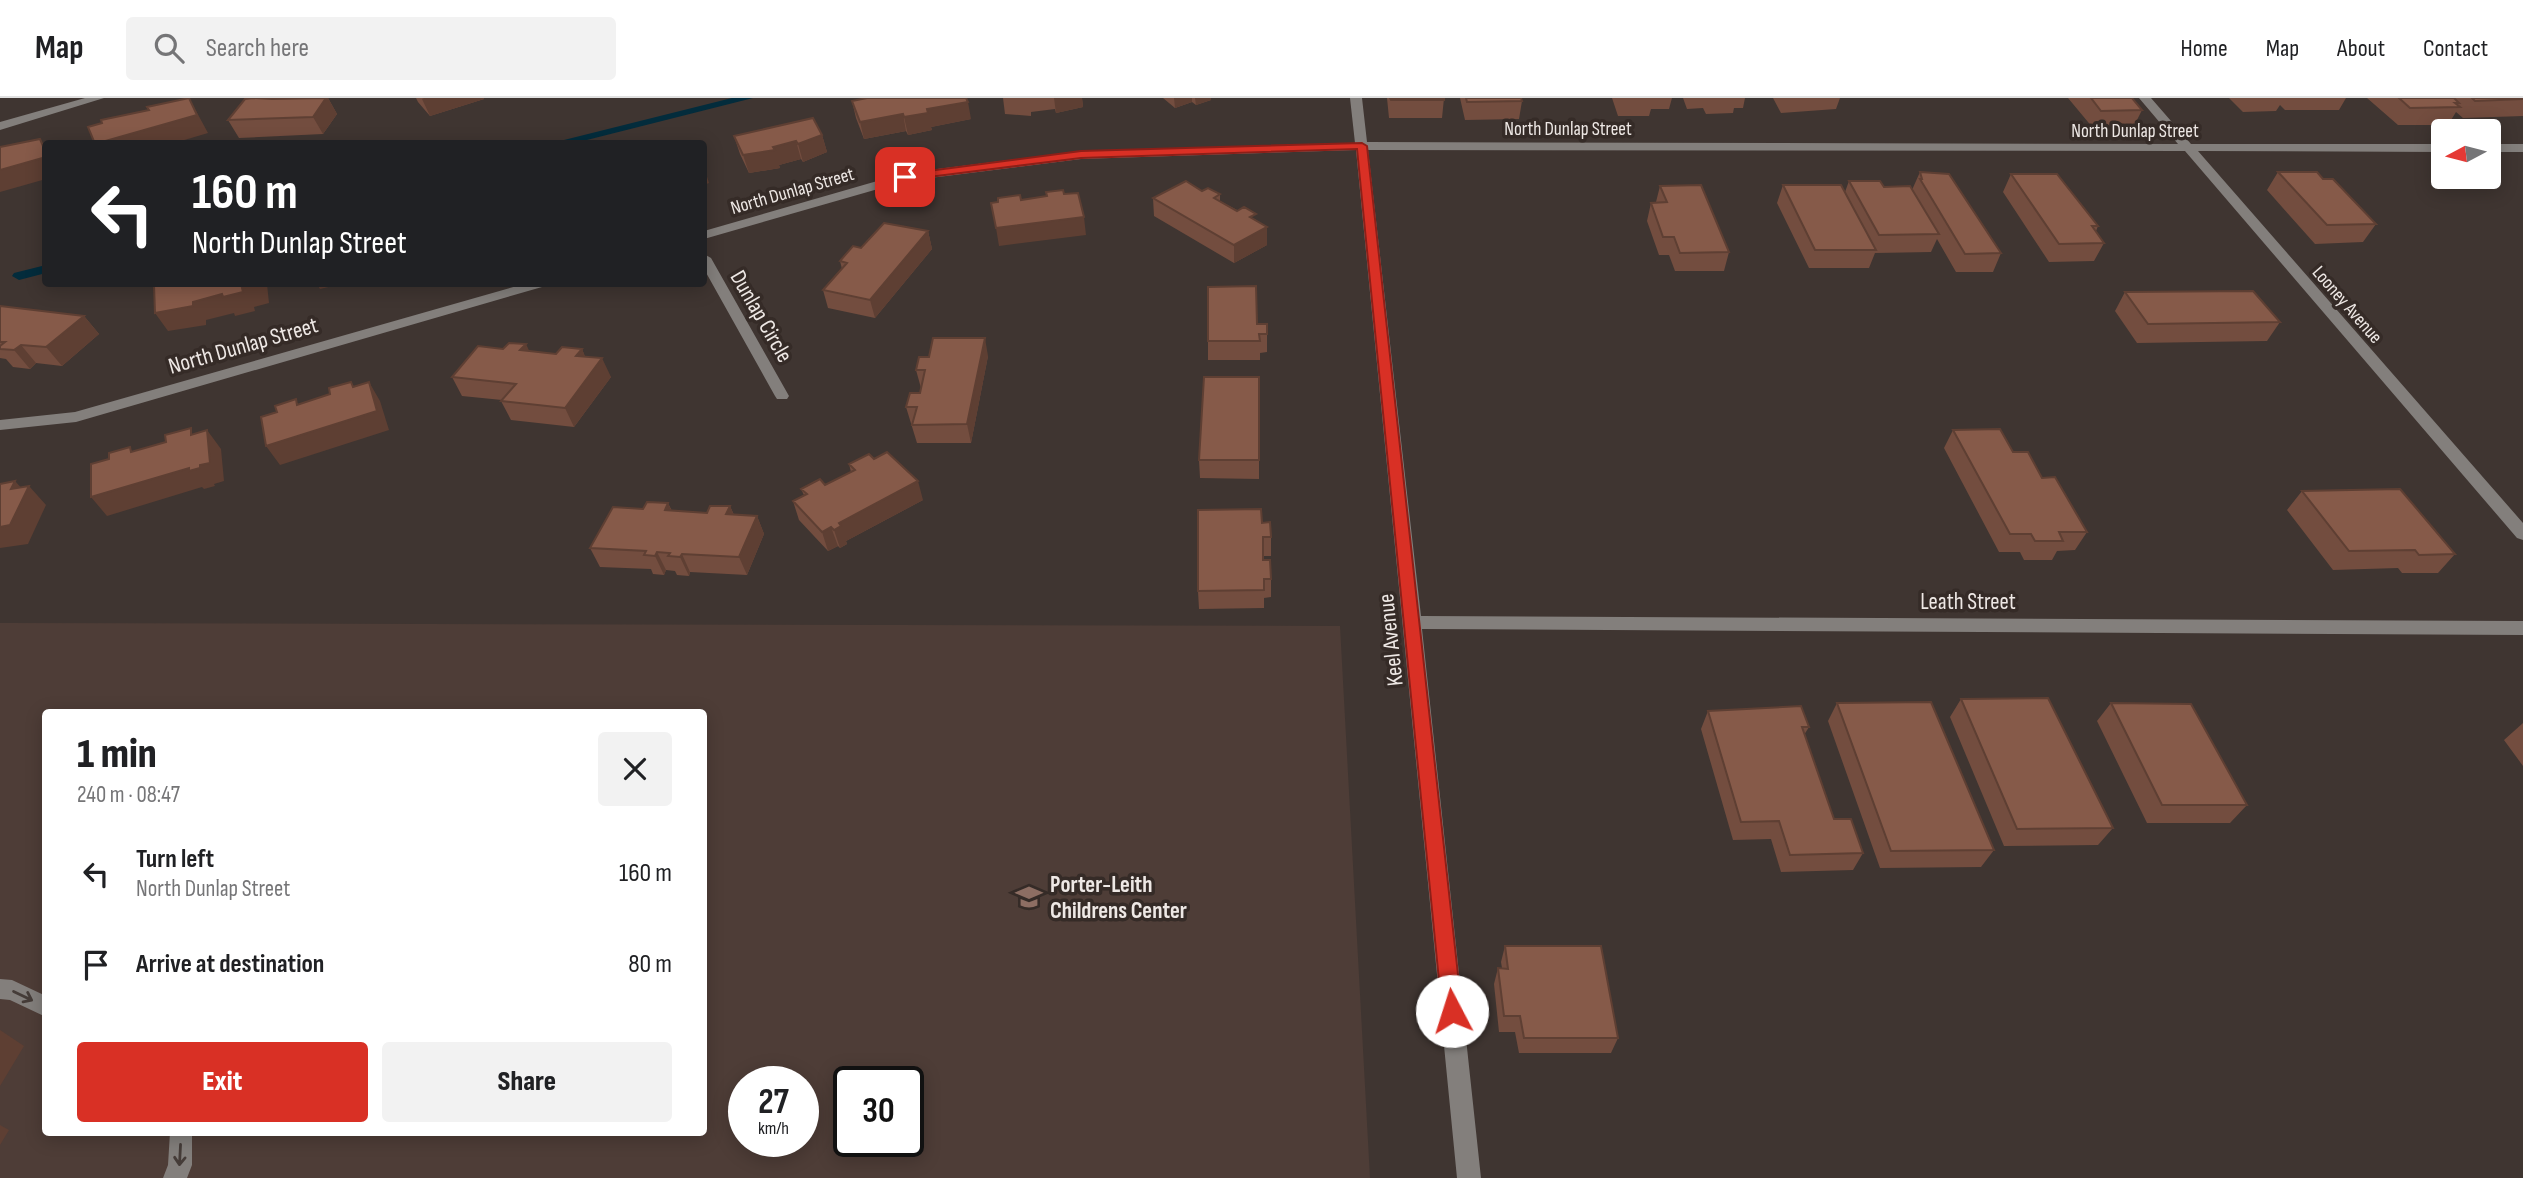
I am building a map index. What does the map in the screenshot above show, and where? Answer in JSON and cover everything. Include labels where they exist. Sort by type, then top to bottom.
[{"type":"street","points":[[0,125],[98,98]]},
{"type":"street","name":"Keel Avenue","points":[[1356,98],[1413,622],[1469,1178]]},
{"type":"street","name":"Looney Avenue","points":[[2145,98],[2523,534]]},
{"type":"street","name":"North Dunlap Street","points":[[707,234],[905,177],[1081,155],[1362,146],[2431,148]]},
{"type":"street","points":[[2501,148],[2523,148]]},
{"type":"street","name":"Dunlap Circle","points":[[707,263],[782,396]]},
{"type":"street","name":"North Dunlap Street","points":[[0,425],[76,417],[527,287]]},
{"type":"street","name":"Leath Street","points":[[1413,622],[2523,628]]},
{"type":"street","points":[[0,989],[12,990],[42,1005]]},
{"type":"street","points":[[175,1178],[180,1165],[181,1136]]},
{"type":"shaded area","name":"Porter-Leith Childrens Center","points":[[0,623],[1340,626],[1370,1178],[0,1178]]},
{"type":"building","points":[[189,98],[197,115],[109,140],[93,140],[88,127],[102,123],[101,120],[149,110],[147,107]]},
{"type":"building","points":[[326,98],[313,117],[228,120],[245,99]]},
{"type":"building","points":[[867,98],[966,98],[968,102],[927,109],[928,113],[904,117],[903,114],[860,122],[852,101]]},
{"type":"building","points":[[1390,98],[1444,98],[1444,100],[1391,100]]},
{"type":"building","points":[[1466,98],[1521,98],[1522,101],[1467,102]]},
{"type":"building","points":[[2091,98],[2132,98],[2142,110],[2101,111]]},
{"type":"building","points":[[2399,98],[2454,98],[2460,107],[2410,108]]},
{"type":"building","points":[[2472,98],[2523,98],[2523,99],[2475,101]]},
{"type":"building","points":[[813,118],[822,135],[798,144],[796,141],[773,147],[775,150],[743,155],[734,136]]},
{"type":"building","points":[[40,139],[42,158],[0,170],[0,147]]},
{"type":"building","points":[[1920,172],[1949,174],[2001,253],[1965,254],[1920,179]]},
{"type":"building","points":[[2278,172],[2317,172],[2323,179],[2333,179],[2376,224],[2327,225]]},
{"type":"building","points":[[2011,174],[2057,174],[2098,226],[2092,226],[2104,243],[2059,244]]},
{"type":"building","points":[[1186,181],[1202,191],[1208,188],[1220,194],[1214,198],[1237,211],[1244,207],[1256,214],[1250,217],[1267,227],[1234,245],[1153,198]]},
{"type":"building","points":[[1849,181],[1880,181],[1884,187],[1910,186],[1939,234],[1879,235]]},
{"type":"building","points":[[1701,185],[1729,252],[1680,253],[1674,237],[1663,237],[1651,203],[1667,202],[1660,186]]},
{"type":"building","points":[[1783,185],[1841,185],[1876,250],[1815,250]]},
{"type":"building","points":[[1063,190],[1064,194],[1078,193],[1084,217],[996,228],[991,203],[998,202],[998,198],[1020,195],[1021,200],[1047,196],[1046,192]]},
{"type":"building","points":[[884,223],[928,231],[870,300],[823,290],[847,263],[840,261],[853,246],[861,248]]},
{"type":"building","points":[[1256,286],[1257,324],[1267,324],[1267,334],[1259,334],[1260,341],[1208,341],[1208,287]]},
{"type":"building","points":[[154,287],[246,287],[242,288],[243,292],[223,297],[222,294],[193,302],[193,306],[155,313]]},
{"type":"building","points":[[2253,291],[2280,322],[2148,324],[2125,292]]},
{"type":"building","points":[[0,306],[84,316],[46,347],[21,345],[14,350],[0,349],[5,342],[0,342]]},
{"type":"building","points":[[933,338],[985,338],[967,424],[912,425],[917,407],[906,407],[910,393],[920,393],[925,370],[916,370],[919,357],[929,357]]},
{"type":"building","points":[[509,343],[526,344],[520,350],[556,354],[562,347],[582,349],[576,356],[602,358],[565,408],[501,401],[516,384],[452,377],[478,346],[503,349]]},
{"type":"building","points":[[1204,377],[1259,377],[1259,460],[1199,460]]},
{"type":"building","points":[[351,382],[353,387],[369,382],[377,411],[266,446],[261,417],[277,412],[275,406],[296,399],[297,405],[330,394],[329,388]]},
{"type":"building","points":[[191,428],[191,435],[207,430],[210,463],[91,497],[91,464],[109,459],[109,453],[130,447],[131,452],[166,442],[165,435]]},
{"type":"building","points":[[2000,429],[2013,452],[2028,452],[2042,478],[2055,477],[2087,532],[2059,532],[2063,541],[2035,541],[2031,534],[2010,534],[1953,430]]},
{"type":"building","points":[[887,452],[918,481],[839,523],[841,526],[834,530],[831,527],[822,532],[793,501],[807,494],[801,489],[820,479],[825,485],[855,470],[849,464],[869,454],[874,459]]},
{"type":"building","points":[[15,481],[11,489],[29,486],[10,525],[0,527],[0,484]]},
{"type":"building","points":[[2400,489],[2455,554],[2419,555],[2415,550],[2349,551],[2302,491]]},
{"type":"building","points":[[647,502],[668,503],[665,510],[707,513],[710,506],[730,506],[726,514],[757,516],[739,557],[682,554],[680,557],[657,552],[655,556],[644,555],[646,551],[590,548],[613,507],[643,509]]},
{"type":"building","points":[[1261,509],[1262,523],[1270,522],[1271,537],[1263,537],[1263,560],[1270,560],[1271,579],[1264,579],[1264,590],[1198,591],[1198,510]]},
{"type":"building","points":[[2048,698],[2113,828],[2017,829],[1961,699]]},
{"type":"building","points":[[1931,702],[1994,850],[1891,851],[1837,703]]},
{"type":"building","points":[[2111,703],[2191,704],[2247,805],[2162,805]]},
{"type":"building","points":[[1801,706],[1809,727],[1802,727],[1834,819],[1851,819],[1863,853],[1790,855],[1779,821],[1741,822],[1708,711]]},
{"type":"building","points":[[1505,946],[1601,946],[1618,1038],[1524,1038],[1520,1016],[1504,1016],[1498,968],[1508,969]]},
{"type":"waterway","points":[[571,140],[747,98]]},
{"type":"waterway","points":[[19,276],[42,270]]},
{"type":"place","name":"Porter-Leith Childrens Center","points":[[1029,897]]},
{"type":"route","points":[[905,177],[1081,155],[1362,146],[1452,1011]]}]
